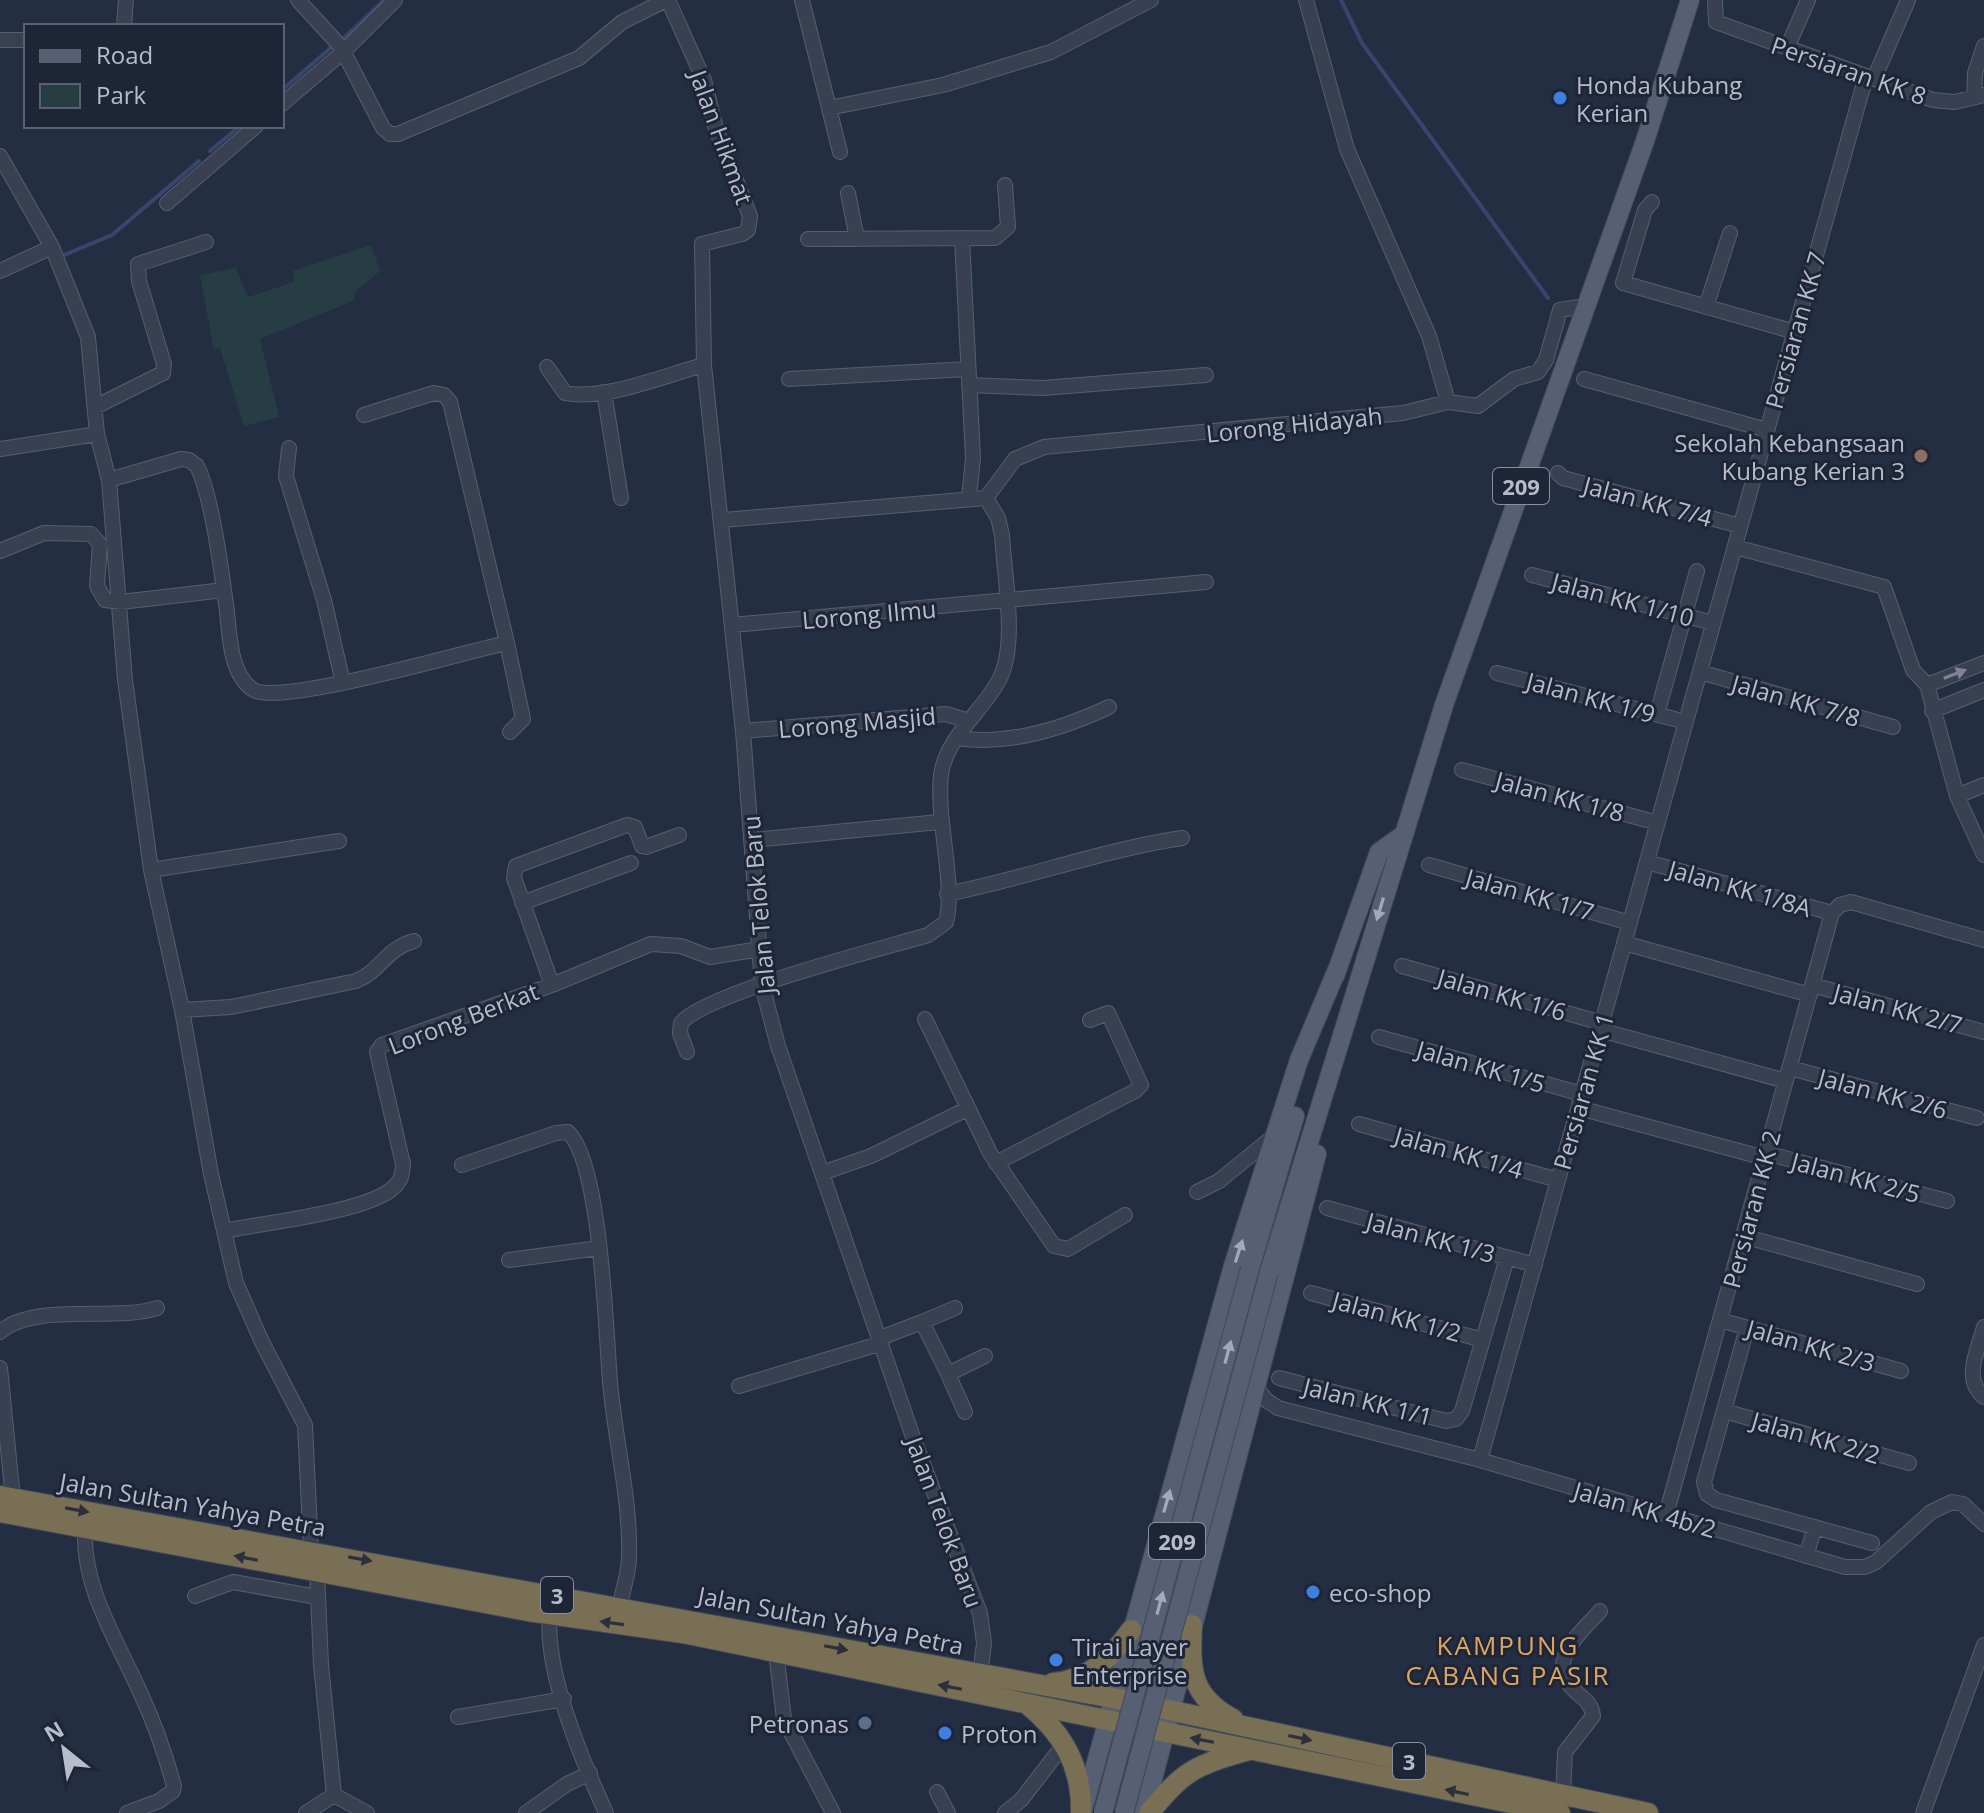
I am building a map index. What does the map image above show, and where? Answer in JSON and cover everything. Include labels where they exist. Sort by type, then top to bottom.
[{"type":"highway","name":"Jalan Sultan Yahya Petra","points":[[4,1502],[311,1551],[980,1675],[1107,1719],[1164,1732],[1562,1804],[1648,1813]]},
{"type":"highway","name":"Jalan Sultan Yahya Petra","points":[[4,1502],[85,1528],[528,1611],[683,1633],[776,1652],[1030,1693],[1113,1698],[1250,1727],[1562,1804]]},
{"type":"highway","points":[[520,1589],[513,1593],[514,1600],[528,1611]]},
{"type":"highway","points":[[1192,1625],[1191,1674],[1199,1689],[1220,1712],[1250,1727]]},
{"type":"highway","points":[[1082,1813],[1079,1781],[1065,1743],[1030,1693],[1079,1678],[1114,1654],[1131,1630]]},
{"type":"highway","points":[[1147,1808],[1186,1773],[1206,1762],[1249,1749]]},
{"type":"main road","name":"209","points":[[1103,1813],[1260,1270],[1361,969],[1444,705],[1645,141],[1690,0]]},
{"type":"main road","name":"209","points":[[1124,1813],[1339,965],[1379,852],[1403,835]]},
{"type":"main road","points":[[1082,1813],[1233,1266],[1299,1060],[1339,965]]},
{"type":"main road","points":[[1147,1808],[1169,1710],[1247,1422],[1361,969]]},
{"type":"main road","points":[[1123,1660],[1143,1674],[1156,1673],[1183,1659]]},
{"type":"main road","points":[[1092,1777],[1108,1765],[1117,1767],[1136,1781],[1147,1808]]},
{"type":"street","points":[[124,24],[126,0]]},
{"type":"street","points":[[298,0],[330,31],[383,128],[398,134],[579,58],[622,22],[667,0]]},
{"type":"street","points":[[284,102],[343,52],[395,0]]},
{"type":"street","name":"Jalan Hikmat","points":[[667,0],[704,80],[716,129],[750,216],[748,230],[742,234],[702,244]]},
{"type":"street","points":[[802,0],[840,152]]},
{"type":"street","points":[[829,108],[943,85],[1051,52],[1151,0]]},
{"type":"street","points":[[1306,0],[1347,149],[1429,336],[1448,402]]},
{"type":"street","name":"Persiaran KK 8","points":[[1715,0],[1716,22],[1787,48],[1933,100],[1955,102],[1979,96]]},
{"type":"street","points":[[1787,48],[1808,0]]},
{"type":"street","name":"Persiaran KK 7","points":[[1686,722],[1870,78],[1908,0]]},
{"type":"street","points":[[0,40],[24,40]]},
{"type":"street","points":[[1979,96],[1975,73],[1984,46]]},
{"type":"street","points":[[167,203],[254,128]]},
{"type":"street","points":[[0,156],[52,247],[88,337],[97,434],[109,480],[125,680],[151,870],[236,1283],[262,1342],[305,1425],[311,1551]]},
{"type":"street","points":[[808,239],[995,238],[1008,227],[1005,185]]},
{"type":"street","points":[[848,193],[857,239]]},
{"type":"street","points":[[1652,202],[1645,210],[1623,283],[1795,332]]},
{"type":"street","points":[[1706,307],[1730,233]]},
{"type":"street","points":[[962,238],[973,473],[969,498]]},
{"type":"street","points":[[95,407],[163,373],[164,364],[139,281],[138,264],[206,242]]},
{"type":"street","name":"Jalan Telok Baru","points":[[702,244],[704,365],[723,520],[743,731],[762,985],[778,1046],[825,1172],[914,1440],[980,1613],[984,1643],[980,1675]]},
{"type":"street","points":[[0,271],[52,247]]},
{"type":"street","name":"Lorong Hidayah","points":[[986,498],[1015,459],[1044,447],[1403,413],[1448,402],[1478,406],[1514,379],[1538,372],[1546,360],[1560,310],[1585,306]]},
{"type":"street","points":[[547,367],[565,393],[604,392],[704,365]]},
{"type":"street","points":[[789,379],[968,369]]},
{"type":"street","points":[[969,385],[1043,388],[1206,375]]},
{"type":"street","points":[[1584,379],[1767,430]]},
{"type":"street","points":[[604,392],[621,498]]},
{"type":"street","points":[[364,415],[434,393],[444,395],[450,402],[523,719],[510,732]]},
{"type":"street","points":[[0,449],[97,434]]},
{"type":"street","points":[[289,448],[286,476],[324,600],[343,683]]},
{"type":"street","points":[[109,480],[181,459],[197,466],[224,590],[234,661],[249,688],[259,694],[273,695],[343,683],[507,643]]},
{"type":"street","name":"Jalan KK 7/4","points":[[1558,473],[1563,478],[1740,526]]},
{"type":"street","points":[[687,1052],[680,1033],[681,1023],[688,1015],[762,985],[939,929],[948,913],[939,822],[944,762],[1001,678],[1006,661],[1002,535],[998,518],[986,498],[723,520]]},
{"type":"street","points":[[0,551],[44,533],[95,535],[100,544],[98,592],[105,600],[121,602],[224,590]]},
{"type":"street","points":[[1735,547],[1884,587],[1913,670],[1927,685],[1957,796],[1984,855]]},
{"type":"street","points":[[1657,714],[1697,571]]},
{"type":"street","name":"Jalan KK 1/10","points":[[1532,575],[1713,623]]},
{"type":"street","name":"Lorong Ilmu","points":[[732,625],[1206,582]]},
{"type":"street","points":[[1927,685],[1984,663]]},
{"type":"street","name":"Jalan KK 7/8","points":[[1700,672],[1893,727]]},
{"type":"street","name":"Jalan KK 1/9","points":[[1497,673],[1686,722]]},
{"type":"street","points":[[1932,711],[1984,690]]},
{"type":"street","points":[[958,738],[995,739],[1077,723],[1109,707]]},
{"type":"street","name":"Lorong Masjid","points":[[743,731],[946,714],[969,721]]},
{"type":"street","name":"Persiaran KK 1","points":[[1480,1460],[1686,722]]},
{"type":"street","name":"Jalan KK 1/8","points":[[1462,770],[1658,823]]},
{"type":"street","points":[[1957,796],[1984,785]]},
{"type":"street","points":[[753,840],[939,822]]},
{"type":"street","points":[[552,985],[514,872],[522,861],[627,825],[635,827],[642,846],[646,847],[679,835]]},
{"type":"street","points":[[947,894],[1015,880],[1121,847],[1182,838]]},
{"type":"street","points":[[151,870],[339,841]]},
{"type":"street","name":"Jalan KK 1/8A","points":[[1647,862],[1836,909],[1851,902],[1984,940]]},
{"type":"street","points":[[522,903],[631,863]]},
{"type":"street","name":"Jalan KK 1/7","points":[[1429,865],[1630,923]]},
{"type":"street","name":"Persiaran KK 2","points":[[1666,1515],[1836,909]]},
{"type":"street","points":[[182,1010],[231,1007],[356,981],[370,975],[386,954],[414,941]]},
{"type":"street","name":"Jalan KK 2/7","points":[[1624,943],[1984,1032]]},
{"type":"street","name":"Lorong Berkat","points":[[224,1231],[370,1202],[395,1187],[402,1176],[403,1164],[390,1116],[379,1049],[552,985],[651,944],[681,946],[710,957],[760,949]]},
{"type":"street","name":"Jalan KK 1/6","points":[[1402,966],[1601,1026],[1788,1075]]},
{"type":"street","points":[[996,1163],[1135,1091],[1141,1085],[1108,1013],[1090,1020]]},
{"type":"street","points":[[925,1019],[996,1163],[1060,1250],[1125,1215]]},
{"type":"street","name":"Jalan KK 1/5","points":[[1379,1037],[1766,1156]]},
{"type":"street","name":"Jalan KK 2/6","points":[[1788,1075],[1977,1118]]},
{"type":"street","points":[[825,1172],[920,1135],[967,1109]]},
{"type":"street","name":"Jalan KK 1/4","points":[[1359,1124],[1558,1180]]},
{"type":"street","points":[[462,1165],[568,1132],[583,1151],[599,1248],[610,1381],[628,1526],[629,1561],[619,1607]]},
{"type":"street","points":[[1197,1192],[1219,1181],[1276,1135]]},
{"type":"street","name":"Jalan KK 2/5","points":[[1766,1156],[1947,1201]]},
{"type":"street","name":"Jalan KK 1/3","points":[[1327,1208],[1535,1265]]},
{"type":"street","points":[[1743,1236],[1917,1284]]},
{"type":"street","points":[[509,1260],[599,1248]]},
{"type":"street","points":[[1483,1340],[1507,1258]]},
{"type":"street","name":"Jalan KK 1/2","points":[[1311,1293],[1483,1340]]},
{"type":"street","points":[[0,1332],[12,1325],[58,1315],[130,1314],[157,1308]]},
{"type":"street","points":[[739,1386],[881,1340],[955,1308]]},
{"type":"street","name":"Jalan KK 2/3","points":[[1720,1320],[1901,1371]]},
{"type":"street","points":[[922,1322],[965,1412]]},
{"type":"street","points":[[1984,1327],[1972,1379],[1975,1388],[1984,1397]]},
{"type":"street","points":[[1747,1328],[1704,1482],[1707,1494],[1716,1500],[1872,1543]]},
{"type":"street","name":"Jalan KK 1/1","points":[[1279,1378],[1446,1421],[1456,1419],[1462,1411],[1483,1340]]},
{"type":"street","points":[[948,1374],[985,1356]]},
{"type":"street","points":[[0,1368],[4,1502]]},
{"type":"street","name":"Jalan KK 4b/2","points":[[1256,1387],[1266,1400],[1278,1408],[1480,1460],[1845,1567],[1865,1567],[1884,1556],[1931,1512],[1952,1502],[1973,1510],[1984,1524]]},
{"type":"street","points":[[1247,1422],[1278,1408]]},
{"type":"street","name":"Jalan KK 2/2","points":[[1694,1413],[1723,1416],[1909,1463]]},
{"type":"street","points":[[1806,1556],[1815,1527]]},
{"type":"street","points":[[85,1528],[85,1560],[93,1590],[161,1742],[174,1786],[173,1791],[159,1801],[127,1813]]},
{"type":"street","points":[[317,1571],[334,1795]]},
{"type":"street","points":[[195,1596],[233,1582],[317,1597]]},
{"type":"street","points":[[1562,1804],[1565,1752],[1593,1716],[1590,1704],[1565,1679],[1561,1663],[1567,1648],[1600,1611]]},
{"type":"street","points":[[550,1614],[549,1648],[564,1699],[606,1813]]},
{"type":"street","points":[[1923,1813],[1984,1645]]},
{"type":"street","points":[[776,1652],[784,1719],[833,1813]]},
{"type":"street","points":[[458,1717],[564,1699]]},
{"type":"street","points":[[1005,1813],[1021,1800],[1065,1743]]},
{"type":"street","points":[[526,1813],[567,1784],[590,1773]]},
{"type":"street","points":[[937,1792],[948,1813]]},
{"type":"street","points":[[306,1813],[334,1795]]},
{"type":"street","points":[[334,1795],[367,1813]]},
{"type":"green space","points":[[371,245],[380,271],[356,291],[353,301],[260,339],[279,417],[244,426],[220,348],[214,350],[200,275],[236,268],[248,297],[294,282],[293,271]]},
{"type":"waterway","points":[[344,38],[384,0]]},
{"type":"waterway","points":[[1341,0],[1362,43],[1548,298]]},
{"type":"waterway","points":[[284,88],[333,46]]},
{"type":"waterway","points":[[210,151],[238,128]]},
{"type":"waterway","points":[[64,255],[112,235],[199,161]]},
{"type":"place","name":"Honda Kubang Kerian","points":[[1560,98]]},
{"type":"place","name":"Sekolah Kebangsaan Kubang Kerian 3","points":[[1921,456]]},
{"type":"place","name":"eco-shop","points":[[1313,1592]]},
{"type":"place","name":"Tirai Layer Enterprise","points":[[1056,1660]]},
{"type":"place","name":"Petronas","points":[[865,1723]]},
{"type":"place","name":"Proton","points":[[945,1733]]},
{"type":"district","name":"KAMPUNG CABANG PASIR","points":[[1508,1660]]}]
